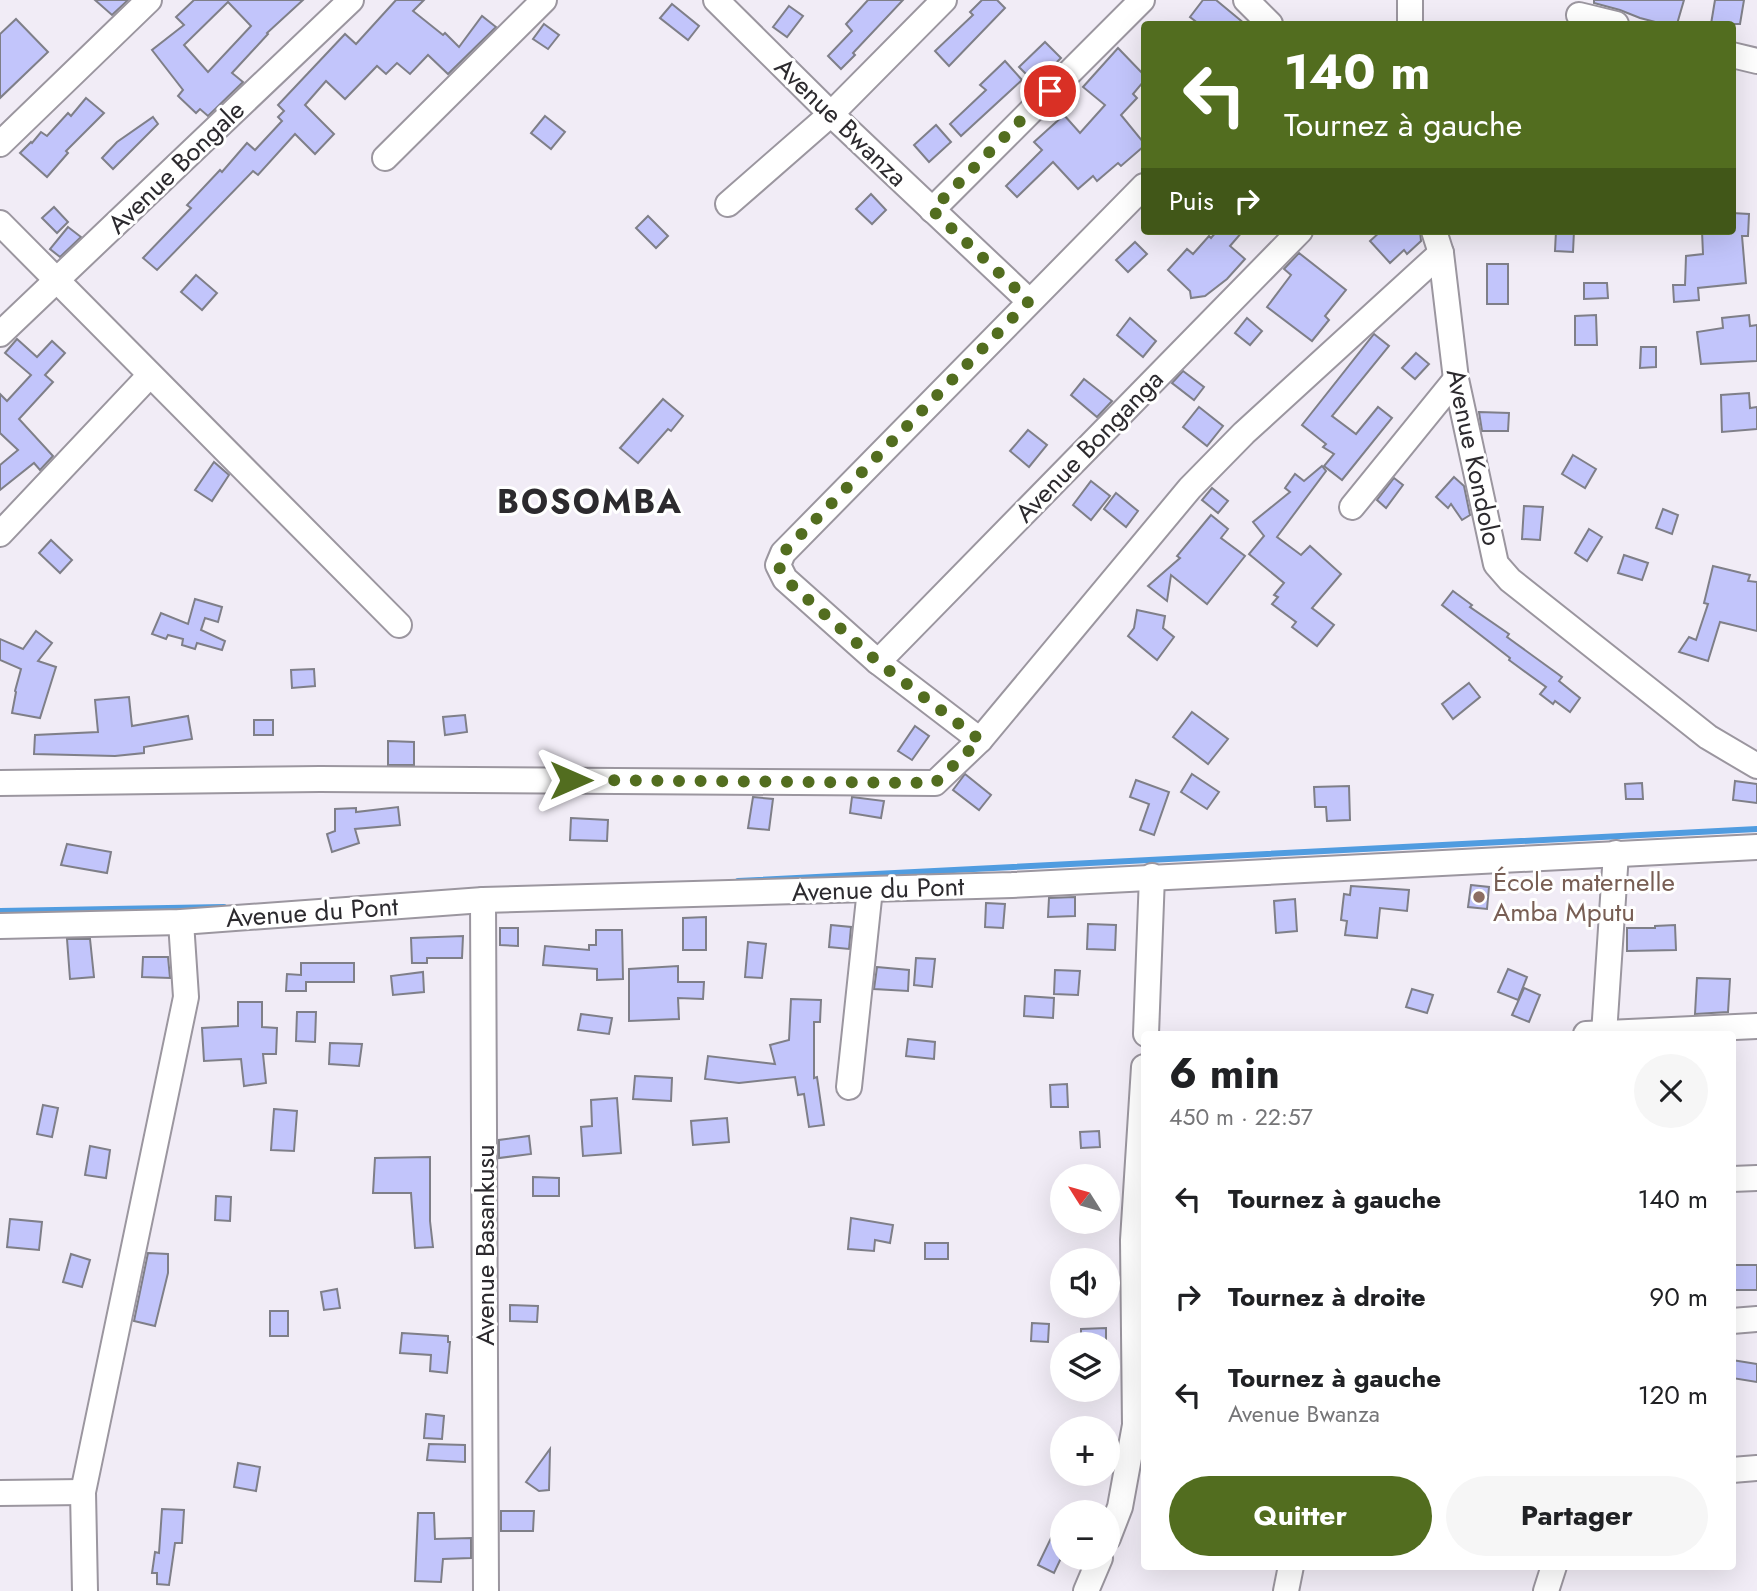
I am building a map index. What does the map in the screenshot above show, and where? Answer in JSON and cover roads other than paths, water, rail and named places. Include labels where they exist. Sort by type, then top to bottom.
[{"type":"street","points":[[0,144],[149,0]]},
{"type":"street","name":"Avenue Bongale","points":[[0,334],[351,0]]},
{"type":"street","points":[[385,159],[544,0]]},
{"type":"street","points":[[728,204],[831,114],[944,0]]},
{"type":"street","points":[[932,210],[1142,0]]},
{"type":"street","points":[[1246,0],[1267,21]]},
{"type":"street","points":[[1410,0],[1410,21]]},
{"type":"street","name":"Avenue Bwanza","points":[[728,4],[831,114],[1029,301]]},
{"type":"street","points":[[1579,15],[1604,21]]},
{"type":"street","points":[[1736,56],[1757,61]]},
{"type":"street","points":[[980,740],[878,662],[785,579],[778,565],[783,553],[1141,189]]},
{"type":"street","points":[[0,223],[400,625]]},
{"type":"street","name":"Avenue Bonganga","points":[[878,662],[1296,235]]},
{"type":"street","points":[[0,782],[320,779],[935,783],[980,740],[1190,488],[1438,242]]},
{"type":"street","name":"Avenue Kondolo","points":[[1438,242],[1456,379],[1496,564],[1510,580],[1707,737],[1757,766]]},
{"type":"street","points":[[1,530],[150,375]]},
{"type":"street","points":[[1352,507],[1456,379]]},
{"type":"street","name":"Avenue du Pont","points":[[0,926],[181,922],[483,900],[1012,885],[1757,847]]},
{"type":"street","points":[[1598,1031],[1616,853]]},
{"type":"street","points":[[1146,1031],[1152,876]]},
{"type":"street","points":[[849,1087],[870,889]]},
{"type":"street","name":"Avenue Basankusu","points":[[483,900],[486,1591]]},
{"type":"street","points":[[85,1591],[83,1492],[186,997],[181,922]]},
{"type":"street","points":[[1658,1031],[1757,1026]]},
{"type":"street","points":[[1120,1509],[1135,1425],[1139,1326],[1133,1240],[1141,1114]]},
{"type":"street","points":[[1736,1179],[1757,1178]]},
{"type":"street","points":[[1736,1321],[1757,1319]]},
{"type":"street","points":[[1736,1470],[1757,1468]]},
{"type":"street","points":[[0,1493],[83,1492]]},
{"type":"street","points":[[1086,1591],[1095,1570]]},
{"type":"street","points":[[1286,1591],[1290,1570]]},
{"type":"street","points":[[1546,1591],[1553,1570]]},
{"type":"waterway","points":[[738,881],[1757,829]]},
{"type":"waterway","points":[[0,911],[224,907]]},
{"type":"place","name":"École maternelle Amba Mputu","points":[[1479,897]]},
{"type":"district","name":"BOSOMBA","points":[[590,501]]}]
